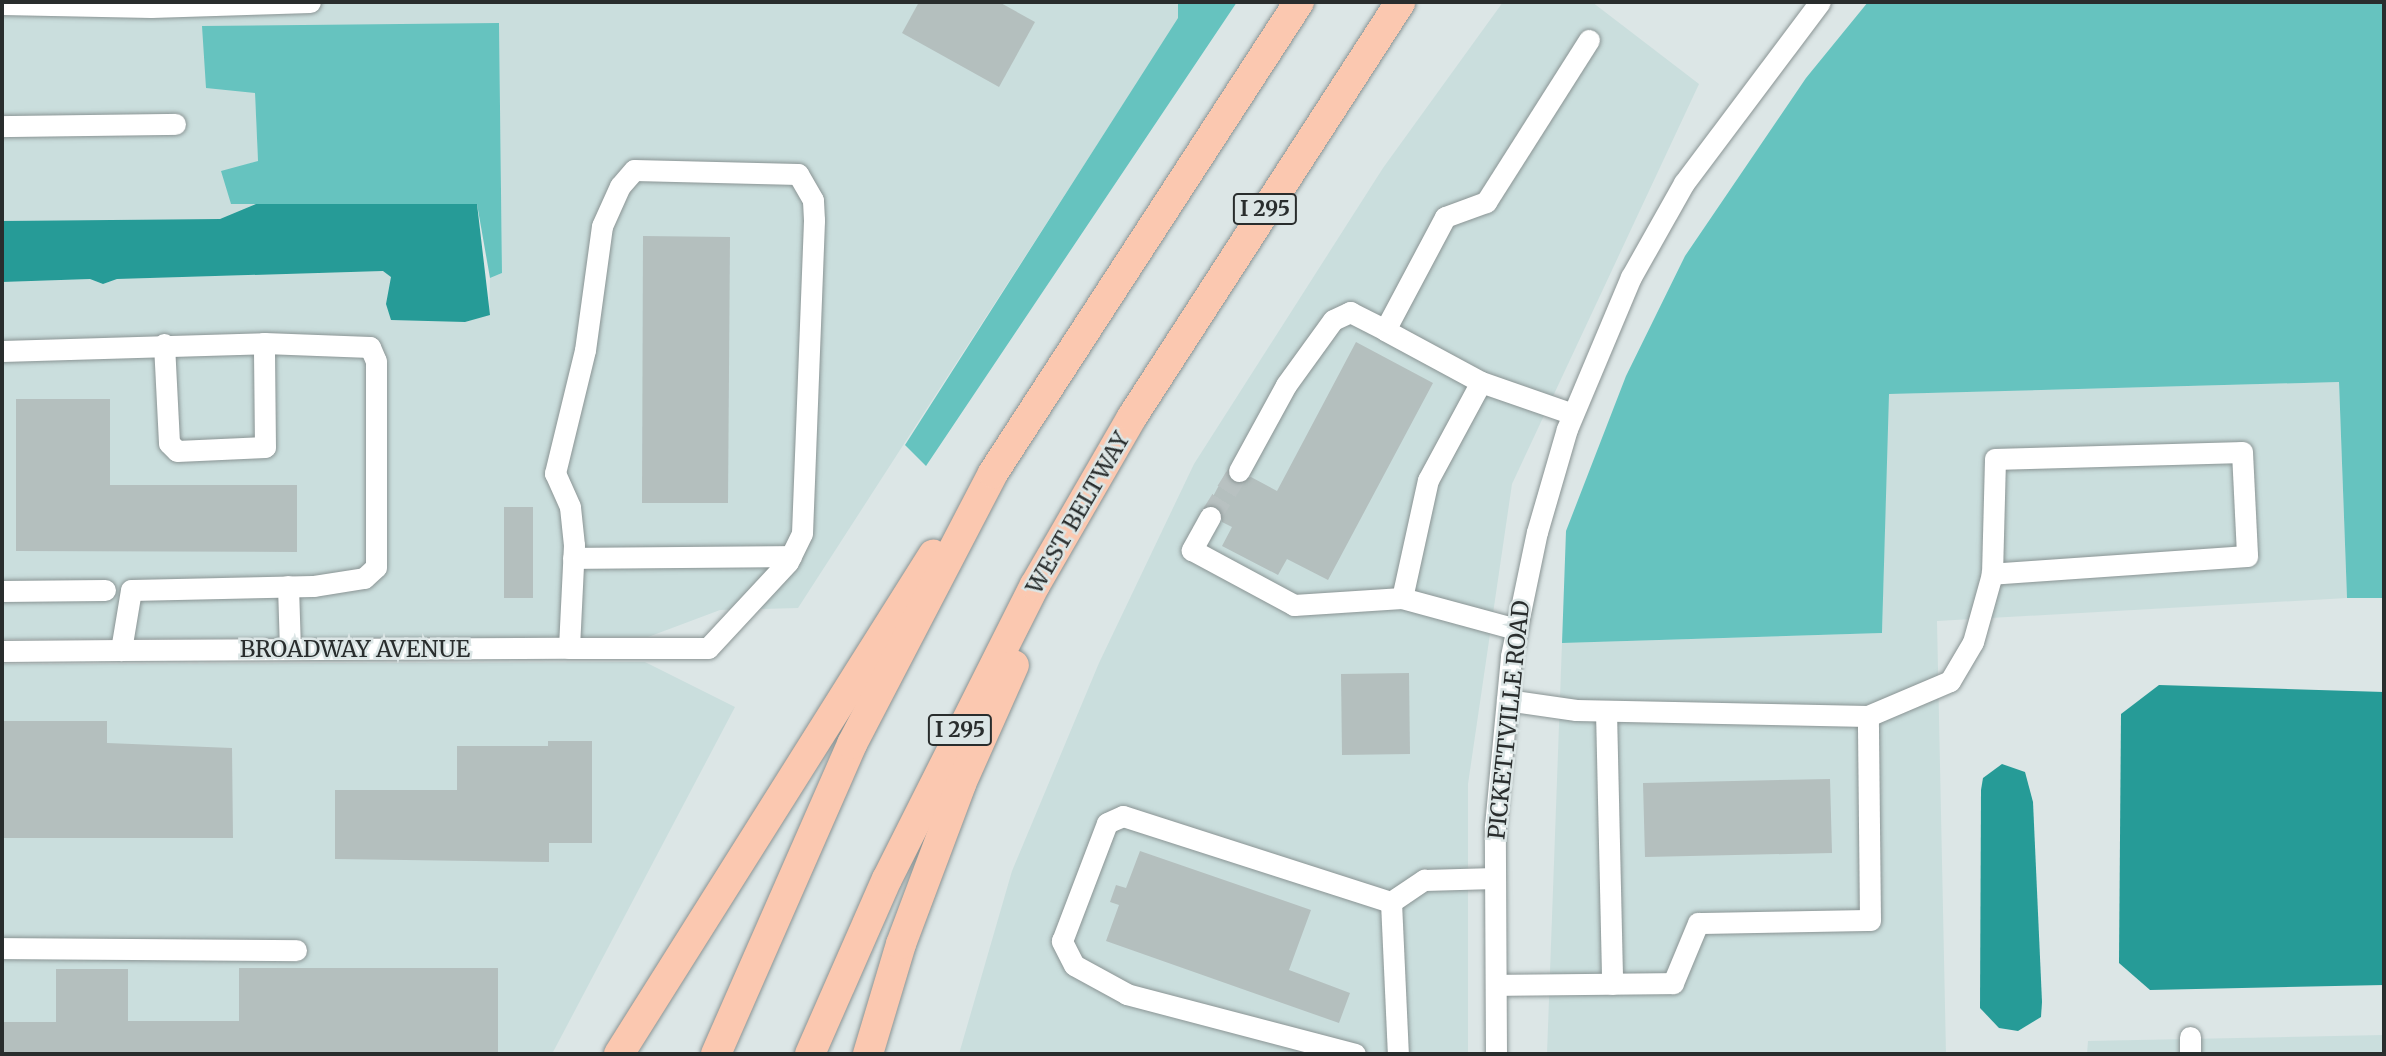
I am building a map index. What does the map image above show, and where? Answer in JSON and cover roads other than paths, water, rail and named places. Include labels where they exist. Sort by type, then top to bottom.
[{"type":"highway","points":[[619,1054],[752,849],[917,576],[993,473],[1299,2]]},
{"type":"highway","name":"WEST BELTWAY","points":[[810,1054],[960,728],[1132,417],[1400,2]]},
{"type":"highway","points":[[869,1054],[901,944],[961,784],[1022,649],[1080,542],[1132,417]]},
{"type":"highway","points":[[716,1054],[852,744],[993,473]]},
{"type":"street","points":[[2,4],[151,7],[310,2]]},
{"type":"street","name":"PICKETTVILLE ROAD","points":[[1496,1054],[1495,878],[1507,700],[1516,629],[1537,532],[1573,414],[1632,277],[1684,183],[1820,2]]},
{"type":"street","points":[[1385,330],[1445,217],[1486,202],[1589,40]]},
{"type":"street","points":[[2,126],[175,124]]},
{"type":"street","points":[[569,648],[573,558],[570,507],[555,473],[585,351],[602,226],[634,170],[798,174],[808,186],[814,220],[802,533],[791,556],[573,558]]},
{"type":"street","points":[[1239,471],[1286,385],[1333,320],[1350,312],[1481,382],[1573,414]]},
{"type":"street","points":[[164,344],[169,443],[177,451],[265,447],[264,343]]},
{"type":"street","points":[[2,351],[264,343],[370,347],[376,361],[376,567],[364,578],[288,586],[131,590],[121,650]]},
{"type":"street","points":[[1402,598],[1428,480],[1481,382]]},
{"type":"street","points":[[1507,700],[1606,711],[1868,716],[1950,681],[1973,642],[1992,574],[1995,459],[2242,452],[2248,556],[1992,574]]},
{"type":"street","points":[[1210,517],[1192,550],[1294,605],[1402,598],[1516,629]]},
{"type":"street","name":"BROADWAY AVENUE","points":[[2,650],[708,648],[791,556]]},
{"type":"street","points":[[288,586],[290,649]]},
{"type":"street","points":[[2,591],[105,590]]},
{"type":"street","points":[[1606,711],[1612,984]]},
{"type":"street","points":[[1496,985],[1673,984],[1698,923],[1870,920],[1868,716]]},
{"type":"street","points":[[1354,1054],[1127,995],[1074,965],[1062,941],[1107,822],[1123,816],[1391,902]]},
{"type":"street","points":[[1391,902],[1423,880],[1495,878]]},
{"type":"street","points":[[1391,902],[1398,1054]]},
{"type":"street","points":[[2,948],[296,950]]},
{"type":"tunnel","points":[[1210,517],[1239,471]]}]
